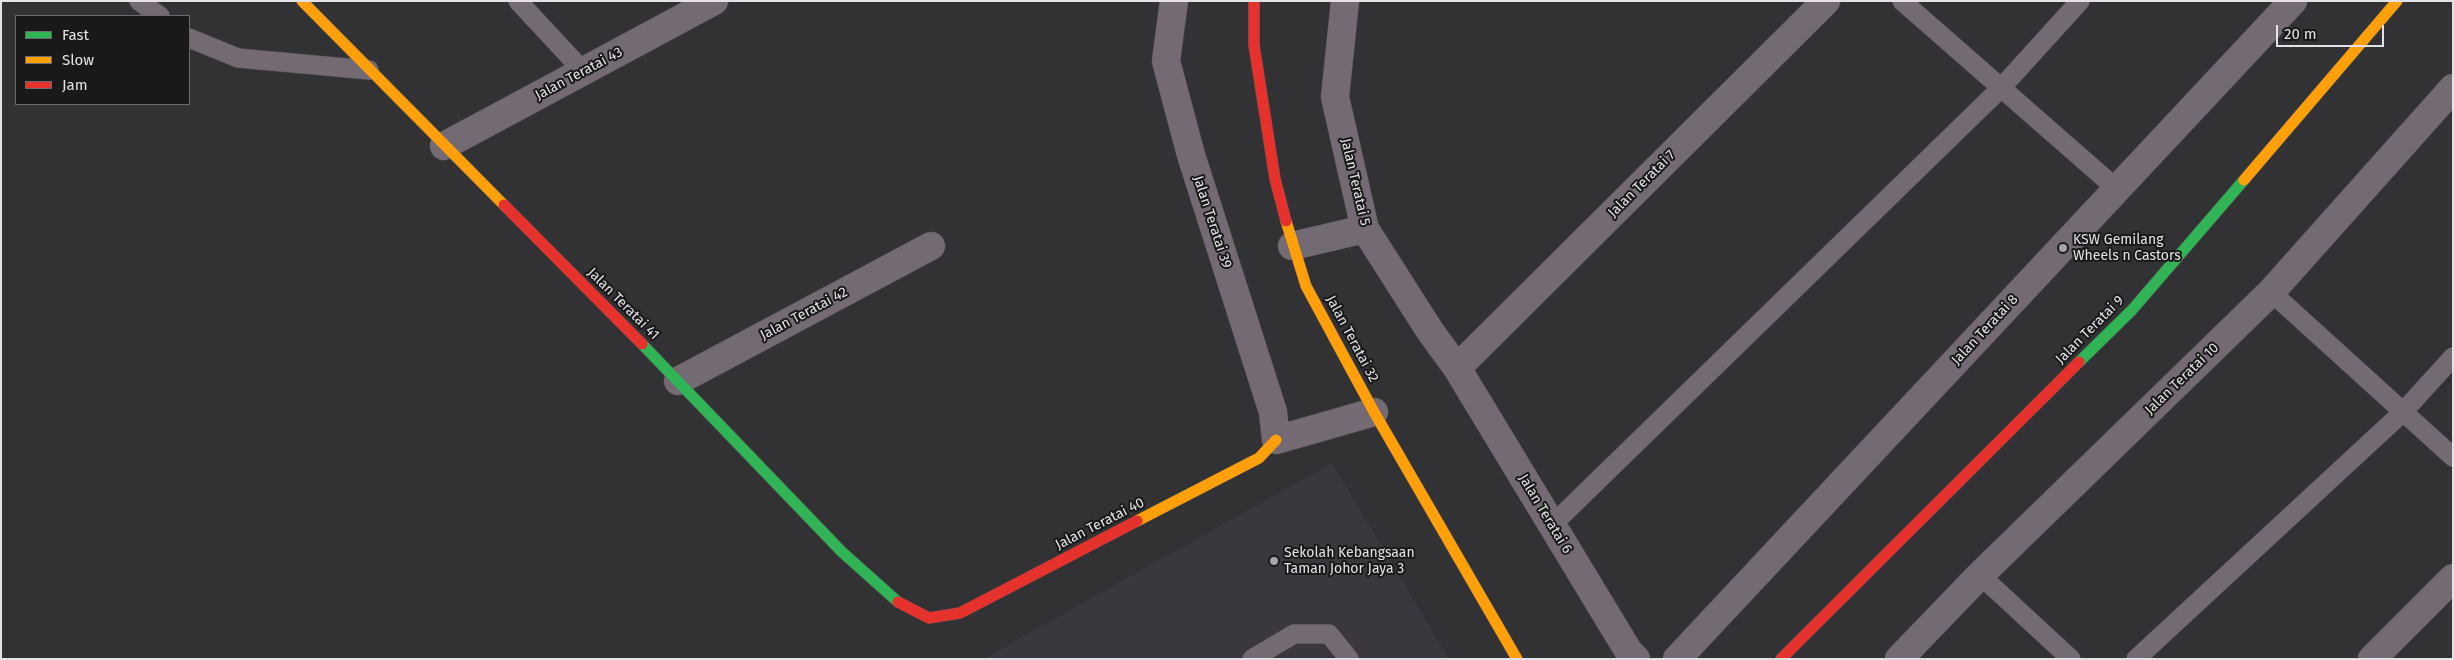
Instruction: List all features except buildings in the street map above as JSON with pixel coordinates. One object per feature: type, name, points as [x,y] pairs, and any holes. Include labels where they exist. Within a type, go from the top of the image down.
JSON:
[{"type":"street","name":"Jalan Teratai 41","points":[[302,1],[678,381],[842,552],[899,603],[930,618]]},
{"type":"street","name":"Jalan Teratai 43","points":[[444,146],[714,1]]},
{"type":"street","name":"Jalan Teratai 39","points":[[1174,1],[1166,61],[1191,155],[1273,412],[1276,440]]},
{"type":"street","name":"Jalan Teratai 32","points":[[1254,1],[1254,45],[1275,179],[1292,246],[1306,286],[1374,412],[1517,659]]},
{"type":"street","name":"Jalan Teratai 5","points":[[1345,1],[1335,97],[1365,229],[1430,331],[1457,368]]},
{"type":"street","name":"Jalan Teratai 7","points":[[1457,368],[1826,1]]},
{"type":"street","name":"Jalan Teratai 8","points":[[1677,659],[2294,1]]},
{"type":"street","name":"Jalan Teratai 9","points":[[1781,659],[2132,310],[2397,1]]},
{"type":"street","name":"Jalan Teratai 10","points":[[1899,659],[1980,574],[2271,292],[2453,88]]},
{"type":"street","points":[[1292,246],[1365,229]]},
{"type":"street","name":"Jalan Teratai 42","points":[[678,381],[930,246]]},
{"type":"street","name":"Jalan Teratai 6","points":[[1457,368],[1629,652],[1636,659]]},
{"type":"street","points":[[1276,440],[1374,412]]},
{"type":"street","name":"Jalan Teratai 40","points":[[930,618],[960,613],[1259,458],[1276,440]]},
{"type":"street","points":[[2372,659],[2453,578]]},
{"type":"lane","points":[[139,1],[159,15]]},
{"type":"lane","points":[[518,1],[583,71]]},
{"type":"lane","points":[[1902,1],[2118,190]]},
{"type":"lane","points":[[1552,525],[2001,88],[2080,1]]},
{"type":"lane","points":[[190,38],[238,58],[369,70]]},
{"type":"lane","points":[[2271,292],[2453,457]]},
{"type":"lane","points":[[2136,659],[2403,412],[2453,357]]},
{"type":"lane","points":[[1980,574],[2071,659]]},
{"type":"lane","points":[[1252,659],[1294,634],[1329,634],[1349,659]]},
{"type":"shaded area","name":"Sekolah Kebangsaan Taman Johor Jaya 3","points":[[1332,463],[1449,659],[983,659]]},
{"type":"traffic: fast","points":[[2079,362],[2132,310],[2244,180]]},
{"type":"traffic: fast","points":[[642,344],[842,552],[898,602]]},
{"type":"traffic: slow","points":[[302,1],[504,205]]},
{"type":"traffic: slow","points":[[2244,180],[2397,1]]},
{"type":"traffic: slow","points":[[1286,221],[1306,286],[1374,412],[1517,659]]},
{"type":"traffic: slow","points":[[1137,521],[1259,458],[1276,440]]},
{"type":"traffic: jam","points":[[1254,1],[1254,45],[1275,179],[1286,221]]},
{"type":"traffic: jam","points":[[504,205],[642,344]]},
{"type":"traffic: jam","points":[[1781,659],[2079,362]]},
{"type":"traffic: jam","points":[[898,602],[929,618],[960,613],[1137,521]]},
{"type":"place","name":"KSW Gemilang Wheels n Castors","points":[[2063,248]]},
{"type":"place","name":"Sekolah Kebangsaan Taman Johor Jaya 3","points":[[1274,561]]}]
